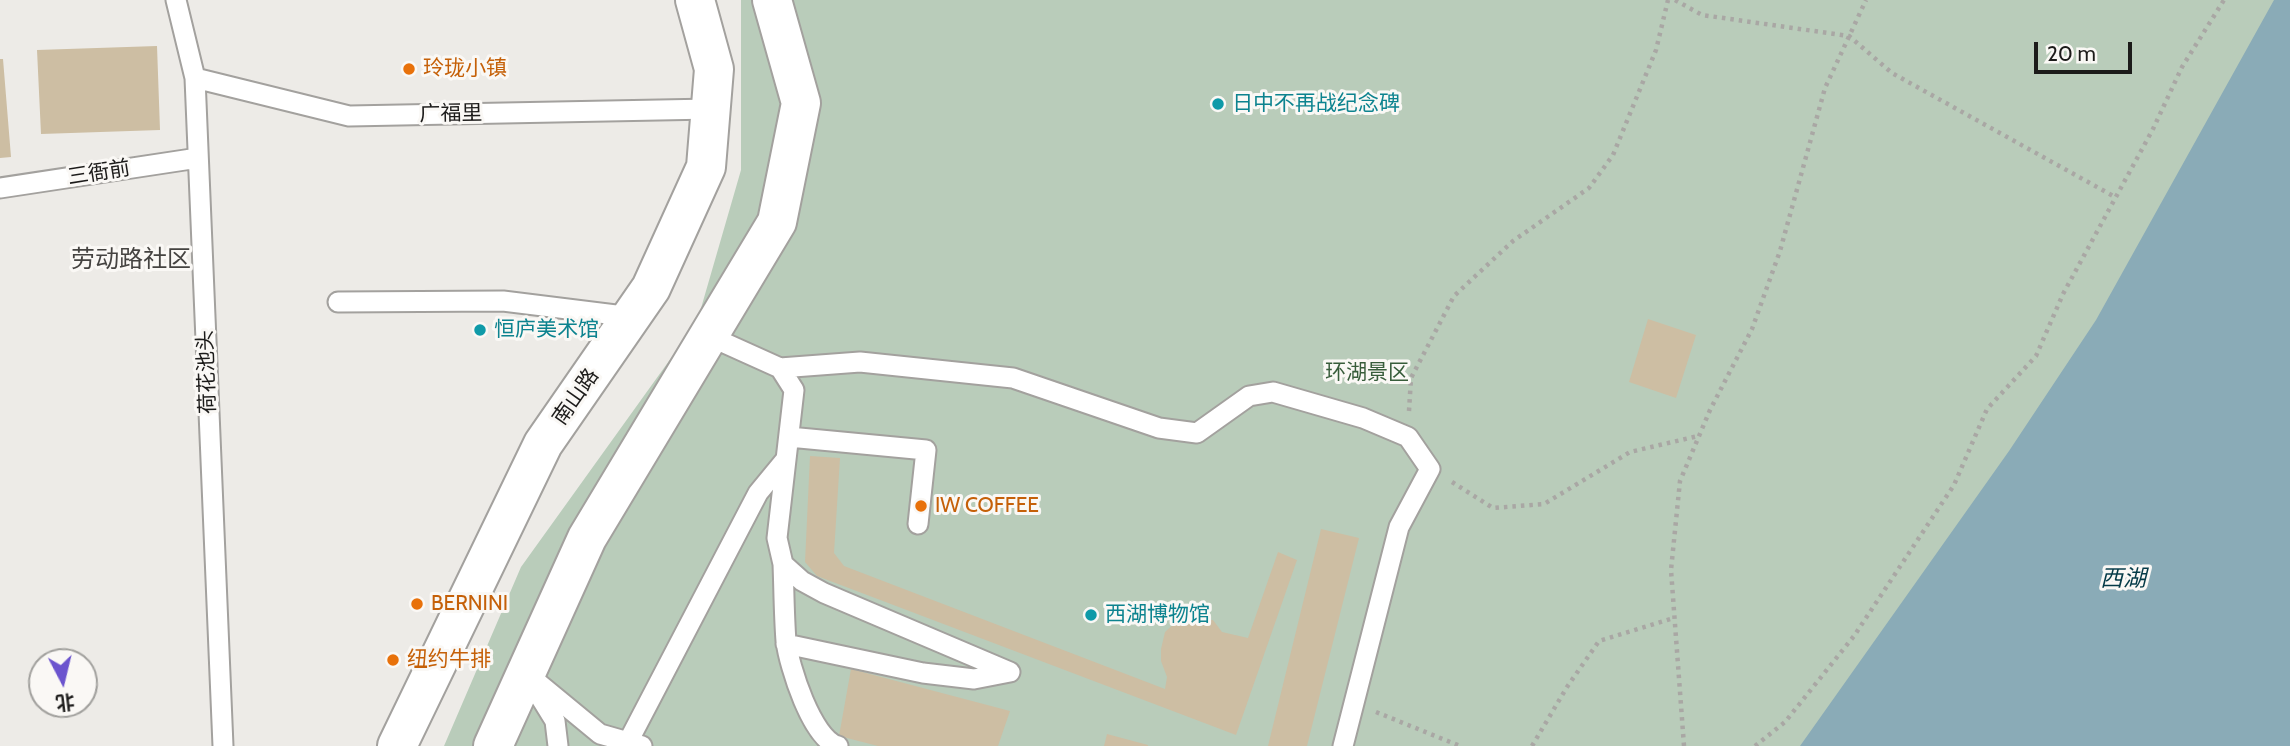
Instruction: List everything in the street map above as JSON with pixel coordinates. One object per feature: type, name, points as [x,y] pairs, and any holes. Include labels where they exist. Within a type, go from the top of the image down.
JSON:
[{"type":"main road","name":"南山路","points":[[397,746],[543,444],[652,288],[706,167],[714,69],[695,0]]},
{"type":"main road","points":[[493,746],[587,538],[777,222],[801,103],[772,0]]},
{"type":"lane","name":"荷花池头","points":[[176,0],[195,78],[223,746]]},
{"type":"lane","name":"广福里","points":[[195,78],[349,116],[711,109]]},
{"type":"lane","name":"三衙前","points":[[0,188],[198,158]]},
{"type":"lane","points":[[338,302],[502,301],[632,317]]},
{"type":"lane","points":[[709,336],[780,368],[860,362],[1013,379],[1159,428],[1197,433],[1249,396],[1273,391],[1363,418],[1408,437],[1430,469],[1399,527],[1343,746]]},
{"type":"lane","points":[[780,368],[794,390],[778,538],[783,564],[786,644],[799,691],[816,726],[831,744],[838,746]]},
{"type":"lane","points":[[789,437],[926,450],[918,524]]},
{"type":"lane","points":[[526,673],[600,734],[635,744],[758,493],[786,459]]},
{"type":"lane","points":[[783,564],[802,581],[824,593],[1010,672],[974,679],[923,673],[786,644]]},
{"type":"lane","points":[[526,673],[555,721],[558,746]]},
{"type":"path","points":[[1408,437],[1411,379],[1454,296],[1513,241],[1589,188],[1613,155],[1656,50],[1668,0]]},
{"type":"path","points":[[1675,0],[1702,15],[1849,36],[1892,73],[2115,197]]},
{"type":"path","points":[[1684,746],[1671,570],[1680,481],[1710,410],[1752,330],[1780,251],[1825,88],[1866,0]]},
{"type":"path","points":[[1755,746],[1785,722],[1854,636],[1954,485],[1987,409],[2036,356],[2063,293],[2152,129],[2182,67],[2224,0]]},
{"type":"path","points":[[1430,469],[1493,508],[1544,504],[1630,452],[1699,435]]},
{"type":"path","points":[[1532,746],[1567,687],[1599,642],[1674,618]]},
{"type":"path","points":[[1354,703],[1460,746]]},
{"type":"green space","name":"环湖景区","points":[[741,0],[2290,0],[2290,746],[444,746],[521,567],[697,322],[741,170]]},
{"type":"water","name":"西湖","points":[[2274,0],[2290,0],[2290,746],[1800,746],[2009,451],[2096,320]]},
{"type":"building","points":[[157,46],[160,130],[41,134],[37,50]]},
{"type":"building","points":[[0,59],[3,59],[11,157],[0,158]]},
{"type":"building","points":[[1648,319],[1696,335],[1676,398],[1629,382]]},
{"type":"building","points":[[810,456],[840,458],[834,553],[844,566],[1165,689],[1167,677],[1161,661],[1161,649],[1165,632],[1177,621],[1213,620],[1222,632],[1248,638],[1278,552],[1297,560],[1236,735],[817,576],[805,562]]},
{"type":"building","points":[[1321,529],[1359,538],[1307,746],[1268,746]]},
{"type":"building","points":[[851,669],[1010,711],[998,746],[878,746],[839,736]]},
{"type":"building","points":[[1107,734],[1148,745],[1148,746],[1104,746]]},
{"type":"place","name":"玲珑小镇","points":[[409,69]]},
{"type":"place","name":"日中不再战纪念碑","points":[[1218,104]]},
{"type":"place","name":"恒庐美术馆","points":[[480,330]]},
{"type":"place","name":"IW COFFEE","points":[[921,506]]},
{"type":"place","name":"BERNINI","points":[[417,604]]},
{"type":"place","name":"西湖博物馆","points":[[1091,615]]},
{"type":"place","name":"纽约牛排","points":[[393,660]]},
{"type":"district","name":"劳动路社区","points":[[131,260]]}]
